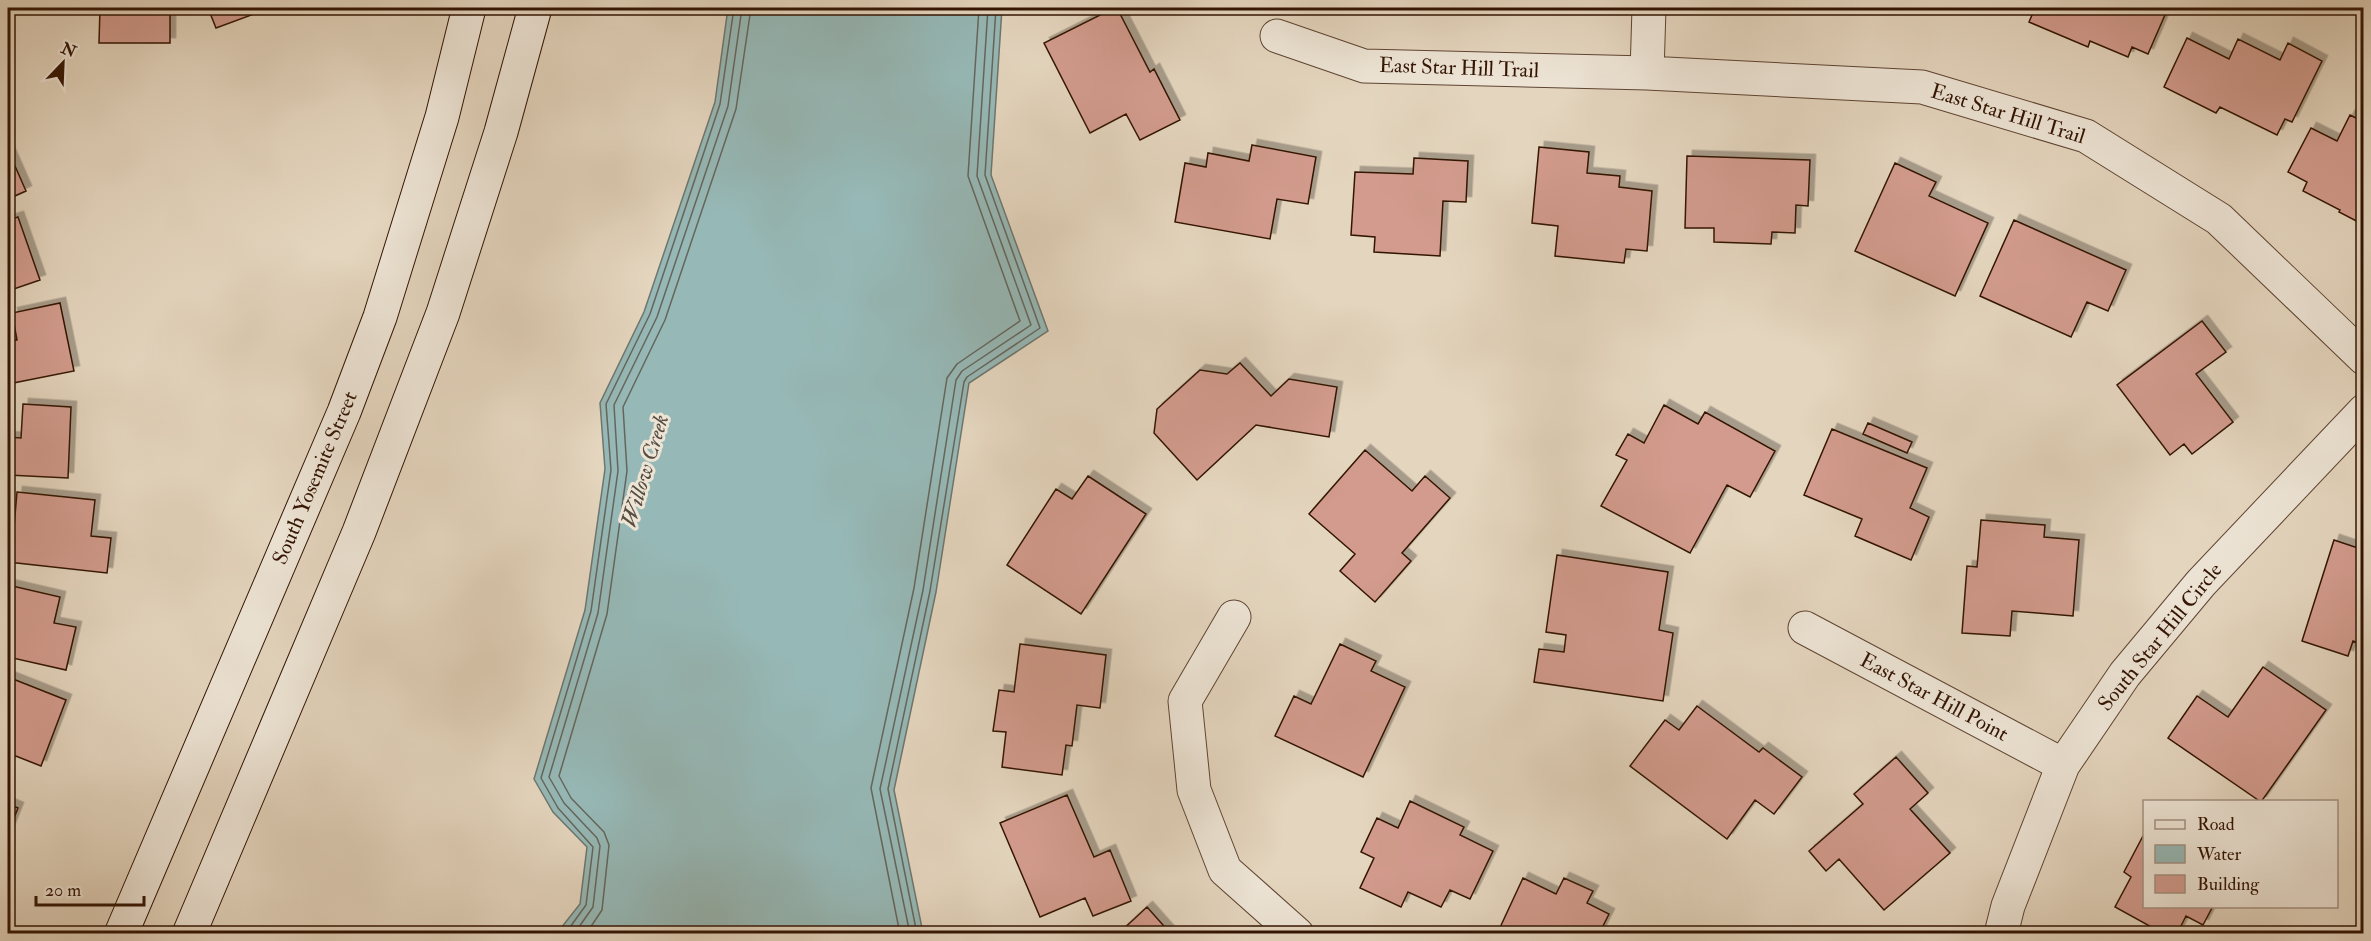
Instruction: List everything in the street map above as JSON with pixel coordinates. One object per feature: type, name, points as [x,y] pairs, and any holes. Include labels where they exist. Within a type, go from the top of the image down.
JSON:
[{"type":"street","name":"South Yosemite Street","points":[[121,933],[339,423],[380,317],[442,117],[469,8]]},
{"type":"street","points":[[189,933],[359,532],[443,313],[501,132],[535,8]]},
{"type":"street","points":[[1647,73],[1649,8]]},
{"type":"street","name":"East Star Hill Trail","points":[[1277,36],[1364,66],[1647,73],[1922,87],[2086,136],[2219,219],[2364,358]]},
{"type":"street","name":"South Star Hill Circle","points":[[2001,933],[2008,906],[2063,765],[2125,674],[2193,592],[2364,411]]},
{"type":"street","points":[[1234,617],[1185,701],[1194,790],[1225,870],[1297,933]]},
{"type":"street","name":"East Star Hill Point","points":[[1805,628],[2063,765]]},
{"type":"water","name":"Willow Creek","points":[[728,8],[1002,8],[991,175],[1048,331],[969,383],[936,592],[894,790],[923,933],[557,933],[580,904],[587,847],[553,812],[534,779],[585,610],[605,469],[600,403],[644,312],[715,102]]},
{"type":"building","points":[[100,8],[170,8],[170,43],[99,43]]},
{"type":"building","points":[[208,8],[270,8],[216,28]]},
{"type":"building","points":[[1117,8],[1150,72],[1154,69],[1180,120],[1140,140],[1126,114],[1090,133],[1044,43]]},
{"type":"building","points":[[2035,8],[2168,8],[2148,54],[2132,47],[2128,57],[2090,41],[2088,47],[2029,22]]},
{"type":"building","points":[[2187,38],[2229,59],[2238,39],[2280,60],[2288,43],[2322,61],[2292,122],[2285,119],[2277,135],[2220,107],[2216,113],[2164,87]]},
{"type":"building","points":[[2350,115],[2364,122],[2364,225],[2303,191],[2307,182],[2288,172],[2311,128],[2337,141]]},
{"type":"building","points":[[1252,145],[1316,157],[1308,204],[1277,199],[1270,239],[1175,222],[1185,163],[1206,167],[1208,153],[1249,161]]},
{"type":"building","points":[[1539,147],[1589,152],[1587,173],[1620,176],[1619,187],[1652,191],[1647,251],[1626,249],[1624,263],[1555,256],[1558,226],[1532,223]]},
{"type":"building","points":[[8,150],[26,191],[8,199]]},
{"type":"building","points":[[1687,156],[1810,160],[1808,206],[1796,205],[1795,233],[1772,232],[1771,244],[1714,242],[1714,228],[1685,228]]},
{"type":"building","points":[[1414,158],[1468,161],[1466,202],[1443,201],[1440,256],[1374,252],[1375,237],[1351,235],[1355,172],[1413,174]]},
{"type":"building","points":[[1895,163],[1936,182],[1929,196],[1988,223],[1955,296],[1855,251]]},
{"type":"building","points":[[18,217],[40,280],[8,291],[8,220]]},
{"type":"building","points":[[2014,220],[2126,270],[2108,311],[2087,302],[2071,337],[1980,296]]},
{"type":"building","points":[[60,303],[74,371],[8,384],[8,342],[17,340],[12,313]]},
{"type":"building","points":[[2202,321],[2226,352],[2196,374],[2233,422],[2192,454],[2184,444],[2170,455],[2117,385]]},
{"type":"building","points":[[1240,363],[1271,396],[1289,379],[1337,387],[1329,437],[1256,425],[1197,480],[1154,433],[1157,409],[1200,370],[1227,374]]},
{"type":"building","points":[[23,404],[71,407],[68,478],[8,475],[8,437],[21,438]]},
{"type":"building","points":[[1664,405],[1698,424],[1705,412],[1775,451],[1750,497],[1727,485],[1690,553],[1601,506],[1627,460],[1616,455],[1628,434],[1644,443]]},
{"type":"building","points":[[1868,423],[1912,442],[1907,453],[1863,434]]},
{"type":"building","points":[[1832,429],[1927,468],[1910,508],[1929,517],[1911,560],[1855,536],[1862,519],[1804,495]]},
{"type":"building","points":[[1365,450],[1412,491],[1425,476],[1450,498],[1402,553],[1411,561],[1375,602],[1340,571],[1355,554],[1309,514]]},
{"type":"building","points":[[1088,476],[1146,514],[1081,614],[1007,565],[1056,489],[1072,499]]},
{"type":"building","points":[[17,492],[95,500],[91,536],[111,538],[107,573],[8,562],[8,526],[14,527]]},
{"type":"building","points":[[1981,520],[2045,525],[2044,537],[2079,540],[2073,616],[2012,611],[2010,636],[1962,633],[1967,566],[1977,567]]},
{"type":"building","points":[[2334,540],[2364,550],[2364,645],[2353,641],[2348,656],[2302,641]]},
{"type":"building","points":[[1557,555],[1668,572],[1659,630],[1673,633],[1663,701],[1534,682],[1539,649],[1564,652],[1566,635],[1546,632]]},
{"type":"building","points":[[8,585],[60,597],[54,623],[76,627],[66,670],[8,657]]},
{"type":"building","points":[[1020,644],[1106,655],[1100,708],[1077,705],[1072,746],[1066,745],[1062,775],[1002,767],[1006,732],[993,731],[999,690],[1014,692]]},
{"type":"building","points":[[1340,644],[1376,661],[1371,671],[1405,687],[1363,777],[1275,736],[1294,696],[1311,704]]},
{"type":"building","points":[[2263,667],[2326,710],[2262,800],[2258,800],[2168,738],[2197,696],[2228,717]]},
{"type":"building","points":[[8,677],[66,700],[41,766],[8,753]]},
{"type":"building","points":[[1697,706],[1759,752],[1763,748],[1802,777],[1774,814],[1755,800],[1727,839],[1630,766],[1665,720],[1679,730]]},
{"type":"building","points":[[1896,757],[1928,793],[1910,809],[1950,853],[1884,910],[1839,859],[1826,871],[1809,851],[1863,804],[1854,794]]},
{"type":"building","points":[[1067,795],[1094,857],[1110,850],[1131,901],[1093,916],[1085,898],[1040,917],[1000,823]]},
{"type":"building","points":[[1410,801],[1464,827],[1460,835],[1493,851],[1470,899],[1450,890],[1441,907],[1408,892],[1401,907],[1360,888],[1374,858],[1361,852],[1377,818],[1398,828]]},
{"type":"building","points":[[8,804],[18,808],[8,833]]},
{"type":"building","points":[[2143,836],[2143,908],[2212,908],[2203,925],[2186,916],[2177,934],[2164,934],[2115,907],[2131,877],[2124,872]]},
{"type":"building","points":[[1523,878],[1556,894],[1564,878],[1593,891],[1587,903],[1609,914],[1599,934],[1497,934]]},
{"type":"building","points":[[1147,907],[1171,934],[1118,934]]}]
